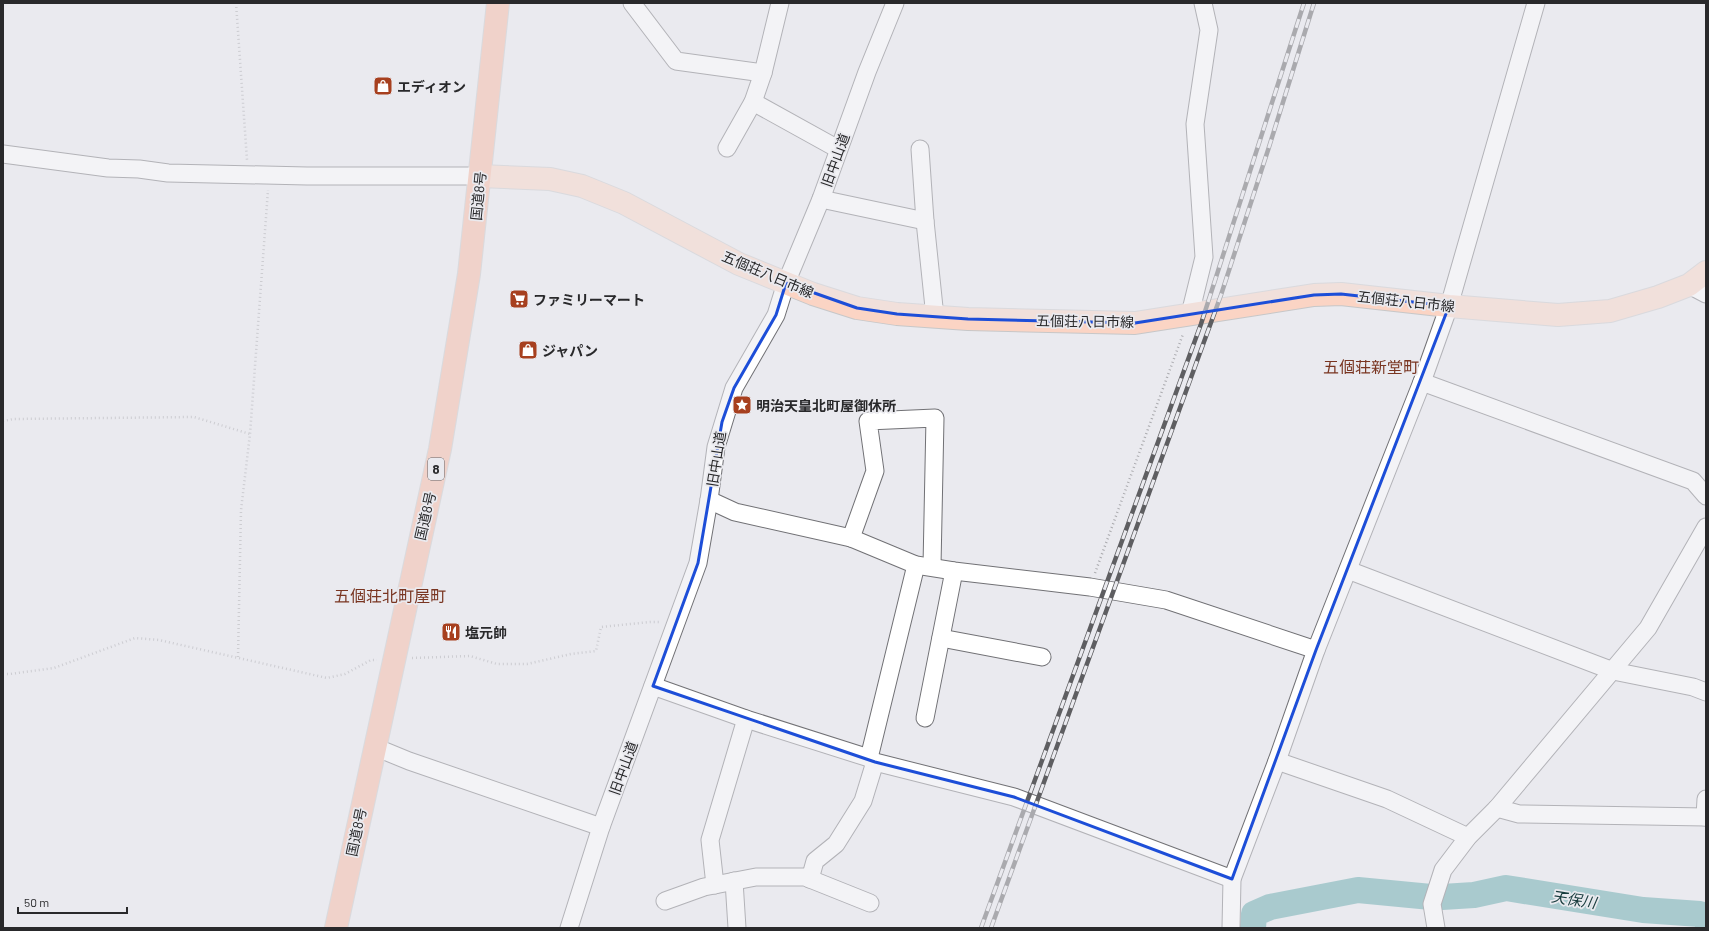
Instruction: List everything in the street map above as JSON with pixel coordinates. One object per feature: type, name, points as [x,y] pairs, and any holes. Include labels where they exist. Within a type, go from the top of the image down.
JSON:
[{"type":"highway","name":"国道8号","points":[[336,928],[393,659],[440,449],[469,274],[498,3]]},
{"type":"main road","name":"五個荘八日市線","points":[[480,176],[550,179],[582,186],[624,203],[739,264],[813,294],[857,308],[897,314],[935,317],[1135,323],[1314,295],[1341,294],[1449,306],[1558,315],[1610,311],[1700,284]]},
{"type":"street","points":[[632,3],[676,61],[763,73]]},
{"type":"street","points":[[727,148],[753,102],[763,73],[780,3]]},
{"type":"street","name":"旧中山道","points":[[570,928],[601,827],[698,562],[709,500],[716,447],[734,388],[776,315],[786,283],[821,199],[838,148],[895,3]]},
{"type":"street","points":[[1190,314],[1204,257],[1195,124],[1209,30],[1203,3]]},
{"type":"street","points":[[1231,928],[1232,880],[1277,761],[1316,650],[1422,382],[1449,306],[1536,3]]},
{"type":"street","points":[[753,102],[838,148]]},
{"type":"street","points":[[920,149],[925,221],[935,317]]},
{"type":"street","points":[[3,154],[108,168],[168,172],[248,175],[480,176]]},
{"type":"street","points":[[821,199],[925,221]]},
{"type":"street","points":[[1422,382],[1694,481],[1706,496]]},
{"type":"street","points":[[810,879],[815,860],[836,844],[863,801],[872,760],[924,566],[935,418],[868,421],[875,471],[851,538]]},
{"type":"street","points":[[709,500],[735,512],[851,538],[924,566],[1090,587],[1166,600],[1316,650]]},
{"type":"street","points":[[1436,928],[1432,904],[1443,870],[1468,837],[1497,808],[1648,628],[1706,527]]},
{"type":"street","points":[[1348,570],[1613,671],[1693,687],[1706,692]]},
{"type":"street","points":[[925,718],[954,571]]},
{"type":"street","points":[[941,638],[1042,657]]},
{"type":"street","points":[[653,686],[746,719],[872,760],[1014,797],[1232,880]]},
{"type":"street","points":[[715,885],[710,840],[746,719]]},
{"type":"street","points":[[375,746],[409,761],[601,827]]},
{"type":"street","points":[[1277,761],[1387,799],[1468,837]]},
{"type":"street","points":[[1497,808],[1519,814],[1705,817],[1706,799]]},
{"type":"street","points":[[665,901],[704,887],[756,877],[805,877],[870,903]]},
{"type":"street","points":[[734,881],[737,928]]},
{"type":"path","points":[[236,3],[248,175]]},
{"type":"path","points":[[238,657],[241,510],[250,434],[270,175]]},
{"type":"path","points":[[1090,587],[1190,314]]},
{"type":"path","points":[[3,421],[14,419],[194,417],[250,434]]},
{"type":"path","points":[[3,674],[54,668],[135,638],[159,640],[328,678],[345,674],[371,660],[470,656],[497,664],[527,664],[571,654],[596,651],[601,627],[650,622],[675,624]]},
{"type":"highlighted area","points":[[786,283],[857,308],[897,314],[968,319],[1135,323],[1314,295],[1341,294],[1449,306],[1316,650],[1232,879],[1014,797],[875,762],[653,686],[698,563],[722,422],[734,388],[776,315]]},
{"type":"waterway","name":"天保川","points":[[1442,897],[1474,895],[1506,888],[1643,910],[1700,914],[1706,919]]},
{"type":"waterway","name":"天保川","points":[[1253,928],[1254,914],[1270,907],[1358,890],[1431,897]]},
{"type":"railway","points":[[981,928],[1201,324],[1304,3]]},
{"type":"railway","points":[[991,928],[1221,295],[1314,3]]},
{"type":"place","name":"エディオン","points":[[383,86]]},
{"type":"place","name":"ファミリーマート","points":[[519,299]]},
{"type":"place","name":"ジャパン","points":[[528,350]]},
{"type":"place","name":"明治天皇北町屋御休所","points":[[742,405]]},
{"type":"place","name":"塩元帥","points":[[451,632]]},
{"type":"district","name":"五個荘新堂町","points":[[1371,366]]},
{"type":"district","name":"五個荘北町屋町","points":[[390,595]]}]
